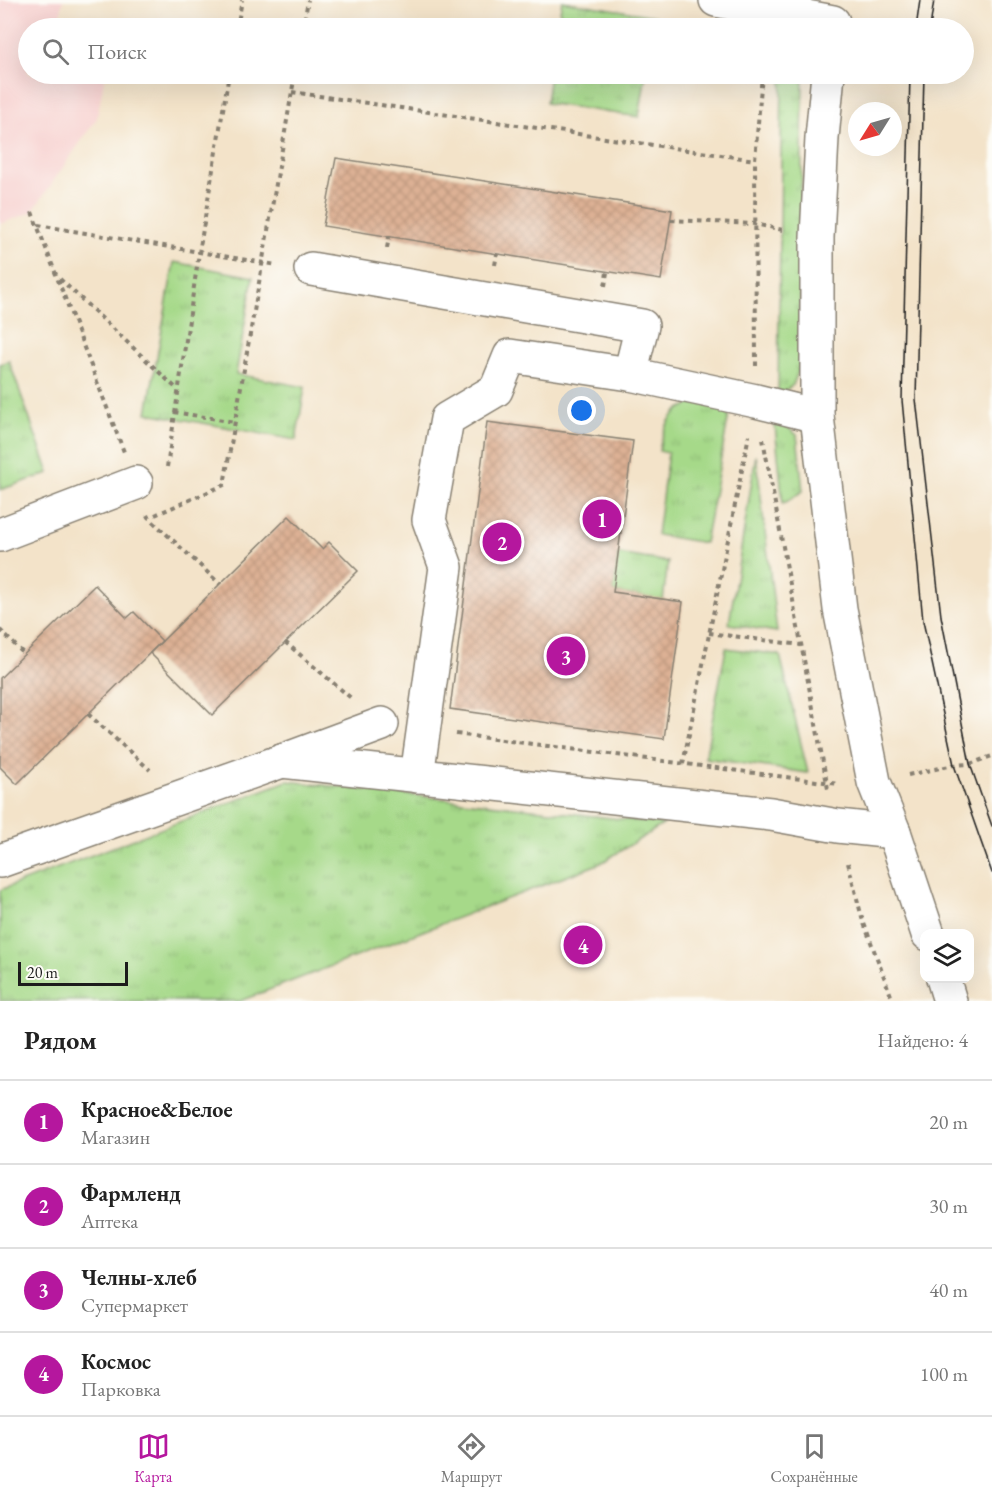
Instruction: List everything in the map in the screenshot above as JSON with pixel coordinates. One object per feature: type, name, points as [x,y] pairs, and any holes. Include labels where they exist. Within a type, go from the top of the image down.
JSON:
[{"type":"street","points":[[716,0],[834,17]]},
{"type":"street","points":[[827,84],[817,237],[817,416],[840,609],[874,782],[894,832],[927,929]]},
{"type":"street","points":[[310,269],[642,326],[630,374]]},
{"type":"street","points":[[417,776],[446,567],[429,520],[447,419],[496,390],[510,356],[630,374],[756,400],[817,416]]},
{"type":"street","points":[[0,535],[136,483]]},
{"type":"street","points":[[0,861],[382,724]]},
{"type":"street","points":[[282,761],[771,814],[838,826],[894,832]]},
{"type":"street","points":[[944,983],[950,1001]]},
{"type":"path","points":[[239,18],[242,0]]},
{"type":"path","points":[[305,18],[308,0]]},
{"type":"path","points":[[167,468],[227,84]]},
{"type":"path","points":[[148,518],[224,485],[293,84]]},
{"type":"path","points":[[292,92],[755,160]]},
{"type":"path","points":[[32,212],[148,518],[220,584]]},
{"type":"path","points":[[671,220],[755,224],[817,237]]},
{"type":"path","points":[[38,225],[199,253],[310,269]]},
{"type":"path","points":[[58,277],[178,390]]},
{"type":"path","points":[[682,764],[756,400]]},
{"type":"path","points":[[174,412],[236,422]]},
{"type":"path","points":[[161,512],[163,501]]},
{"type":"path","points":[[0,630],[24,654]]},
{"type":"path","points":[[709,633],[801,645]]},
{"type":"path","points":[[285,642],[382,724]]},
{"type":"path","points":[[88,714],[179,796]]},
{"type":"path","points":[[423,730],[857,787],[874,782]]},
{"type":"shaded area","points":[[0,0],[63,0],[60,18],[18,18],[18,84],[103,84],[97,118],[32,212],[0,224]]},
{"type":"green space","points":[[562,1],[655,16],[655,18],[559,18]]},
{"type":"green space","points":[[549,84],[644,84],[639,117],[546,103]]},
{"type":"green space","points":[[782,84],[803,84],[799,369],[793,385],[778,395]]},
{"type":"green space","points":[[174,262],[253,277],[236,374],[305,387],[296,440],[147,413]]},
{"type":"green space","points":[[9,361],[49,473],[0,490],[0,364]]},
{"type":"green space","points":[[700,403],[730,409],[705,543],[657,535],[668,453],[659,451],[664,431],[670,419],[680,409]]},
{"type":"green space","points":[[774,416],[797,435],[803,491],[783,504]]},
{"type":"green space","points":[[756,455],[777,632],[729,624]]},
{"type":"green space","points":[[618,554],[668,562],[663,600],[613,592]]},
{"type":"green space","points":[[726,648],[780,655],[808,773],[705,758]]},
{"type":"green space","points":[[287,781],[664,824],[601,863],[240,1001],[0,1001],[0,890]]},
{"type":"building","points":[[336,158],[672,210],[661,280],[323,226]]},
{"type":"building","points":[[487,422],[633,441],[613,592],[683,602],[664,739],[450,709]]},
{"type":"building","points":[[289,516],[322,549],[329,542],[358,571],[212,715],[150,653]]},
{"type":"building","points":[[95,585],[127,618],[134,612],[162,641],[17,784],[0,767],[0,678]]},
{"type":"tram line","points":[[917,18],[920,0]]},
{"type":"tram line","points":[[931,18],[934,0]]},
{"type":"tram line","points":[[910,84],[902,400],[923,621],[954,765],[992,873]]},
{"type":"tram line","points":[[924,84],[916,399],[941,616],[970,764],[992,826]]},
{"type":"place","name":"Красное&Белое","points":[[602,519]]},
{"type":"place","name":"Фармленд","points":[[502,542]]},
{"type":"place","name":"Челны-хлеб","points":[[566,656]]},
{"type":"place","name":"Космос","points":[[583,945]]}]
